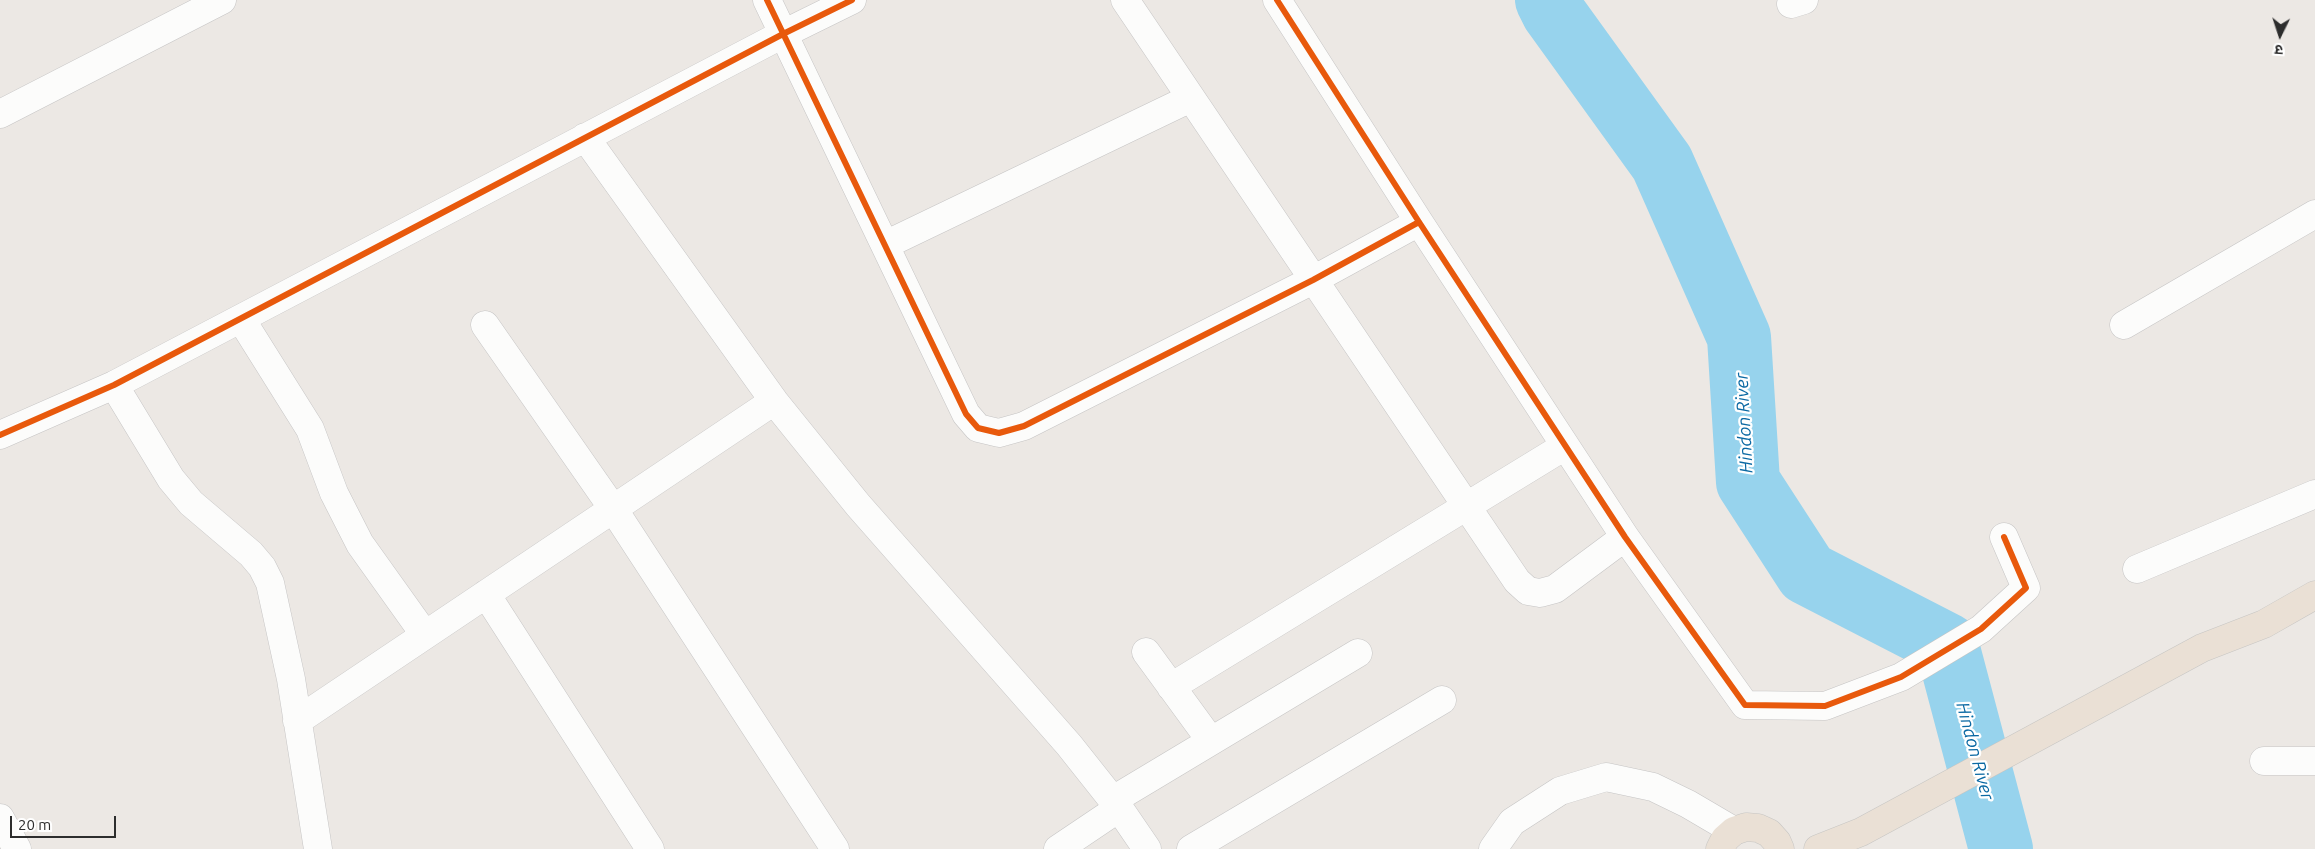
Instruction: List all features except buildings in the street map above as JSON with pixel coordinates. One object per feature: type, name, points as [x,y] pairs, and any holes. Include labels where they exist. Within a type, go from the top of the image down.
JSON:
[{"type":"highway","points":[[1818,849],[1860,832],[2202,648],[2264,624],[2315,595]]},
{"type":"highway","points":[[1727,840],[1746,827],[1758,828],[1769,833],[1785,847]]},
{"type":"street","points":[[0,114],[222,0]]},
{"type":"street","points":[[767,0],[966,414],[978,428],[999,433],[1024,426],[1313,280],[1419,222]]},
{"type":"street","points":[[0,435],[114,385],[783,34],[852,0]]},
{"type":"street","points":[[1125,0],[1517,582],[1528,590],[1540,593],[1555,590],[1625,537]]},
{"type":"street","points":[[1277,0],[1419,222],[1625,537],[1745,705],[1825,706],[1901,677],[1981,629],[2026,588],[2004,537]]},
{"type":"street","points":[[884,244],[1191,98]]},
{"type":"street","points":[[586,137],[774,401],[858,505],[1069,745],[1116,804],[1147,849]]},
{"type":"street","points":[[2124,325],[2315,214]]},
{"type":"street","points":[[241,319],[310,429],[334,493],[360,544],[425,634]]},
{"type":"street","points":[[485,325],[614,510],[835,849]]},
{"type":"street","points":[[114,385],[171,479],[191,503],[211,521],[231,535],[262,567],[270,583],[298,721],[318,849]]},
{"type":"street","points":[[298,721],[774,401]]},
{"type":"street","points":[[1171,687],[1565,446]]},
{"type":"street","points":[[2138,569],[2315,494]]},
{"type":"street","points":[[486,594],[650,849]]},
{"type":"street","points":[[1146,652],[1211,741]]},
{"type":"street","points":[[1058,849],[1116,804],[1211,741],[1358,654]]},
{"type":"street","points":[[1191,849],[1442,700]]},
{"type":"street","points":[[2264,761],[2315,761]]},
{"type":"street","points":[[1493,849],[1512,822],[1560,790],[1606,777],[1653,788],[1688,804],[1727,840]]},
{"type":"street","points":[[0,818],[17,849]]},
{"type":"waterway","name":"Hindon River","points":[[1547,0],[1553,12],[1662,163],[1739,337],[1748,482],[1807,573],[1947,645],[2001,849]]},
{"type":"cycle path","points":[[767,0],[966,414],[978,428],[999,433],[1024,426],[1313,280],[1419,222]]},
{"type":"cycle path","points":[[0,435],[114,385],[783,34],[852,0]]},
{"type":"cycle path","points":[[1277,0],[1419,222],[1625,537],[1745,705],[1825,706],[1901,677],[1981,629],[2026,588],[2004,537]]}]
